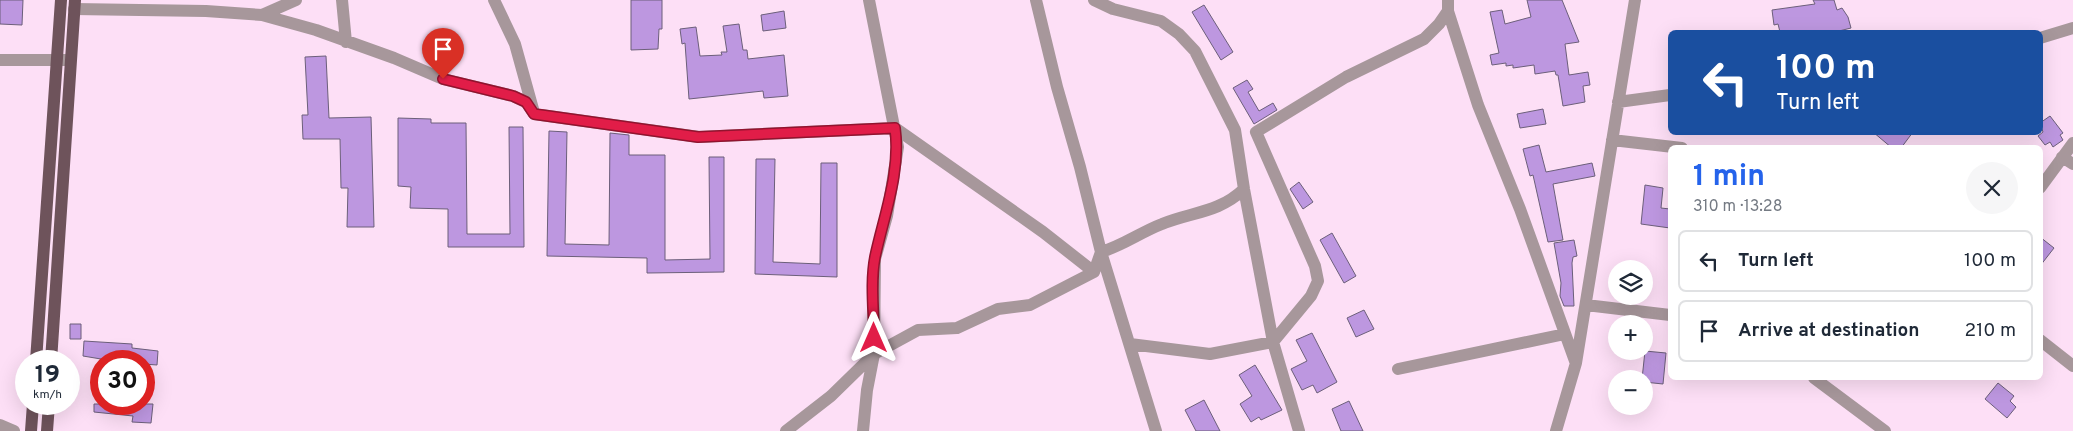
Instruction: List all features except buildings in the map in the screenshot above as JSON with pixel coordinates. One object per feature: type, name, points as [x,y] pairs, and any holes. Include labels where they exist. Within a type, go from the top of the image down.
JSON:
[{"type":"main road","points":[[37,350],[61,0]]},
{"type":"main road","points":[[52,350],[75,5]]},
{"type":"main road","points":[[31,431],[32,415]]},
{"type":"main road","points":[[47,431],[48,415]]},
{"type":"street","points":[[262,15],[296,0]]},
{"type":"street","points":[[342,0],[346,42]]},
{"type":"street","points":[[494,0],[516,44],[534,114]]},
{"type":"street","points":[[861,430],[874,354],[875,259],[887,216],[898,147],[869,0]]},
{"type":"street","points":[[1036,0],[1056,88],[1080,168],[1101,252],[1156,431]]},
{"type":"street","points":[[1094,0],[1113,9],[1161,21],[1179,34],[1194,52],[1235,130],[1244,190],[1273,342],[1299,431]]},
{"type":"street","points":[[1556,431],[1576,363],[1635,0]]},
{"type":"street","points":[[75,5],[262,15],[316,30],[394,58],[443,79],[513,96],[526,102],[534,114],[698,137],[895,128],[1043,232],[1094,272]]},
{"type":"street","points":[[1235,130],[1256,132],[1346,76],[1424,39],[1439,24],[1448,5]]},
{"type":"street","points":[[1448,5],[1478,105],[1520,209],[1576,363]]},
{"type":"street","points":[[2043,37],[2073,28]]},
{"type":"street","points":[[0,60],[70,60]]},
{"type":"street","points":[[1618,102],[1668,95]]},
{"type":"street","points":[[1130,344],[1210,354],[1273,342],[1311,296],[1318,281],[1315,266],[1256,132]]},
{"type":"street","points":[[1612,140],[1668,146]]},
{"type":"street","points":[[2043,185],[2068,160],[2073,143]]},
{"type":"street","points":[[786,431],[830,396],[874,354],[918,330],[957,328],[998,309],[1030,305],[1094,272],[1101,252],[1164,223],[1215,208],[1244,190]]},
{"type":"street","points":[[1586,306],[1668,315]]},
{"type":"street","points":[[1398,369],[1565,334]]},
{"type":"street","points":[[2043,342],[2073,366]]},
{"type":"street","points":[[1817,380],[1886,431]]},
{"type":"street","points":[[0,425],[14,431]]},
{"type":"route","points":[[443,79],[513,96],[526,102],[534,114],[698,137],[895,128],[898,147],[887,216],[875,259],[874,338]]}]
